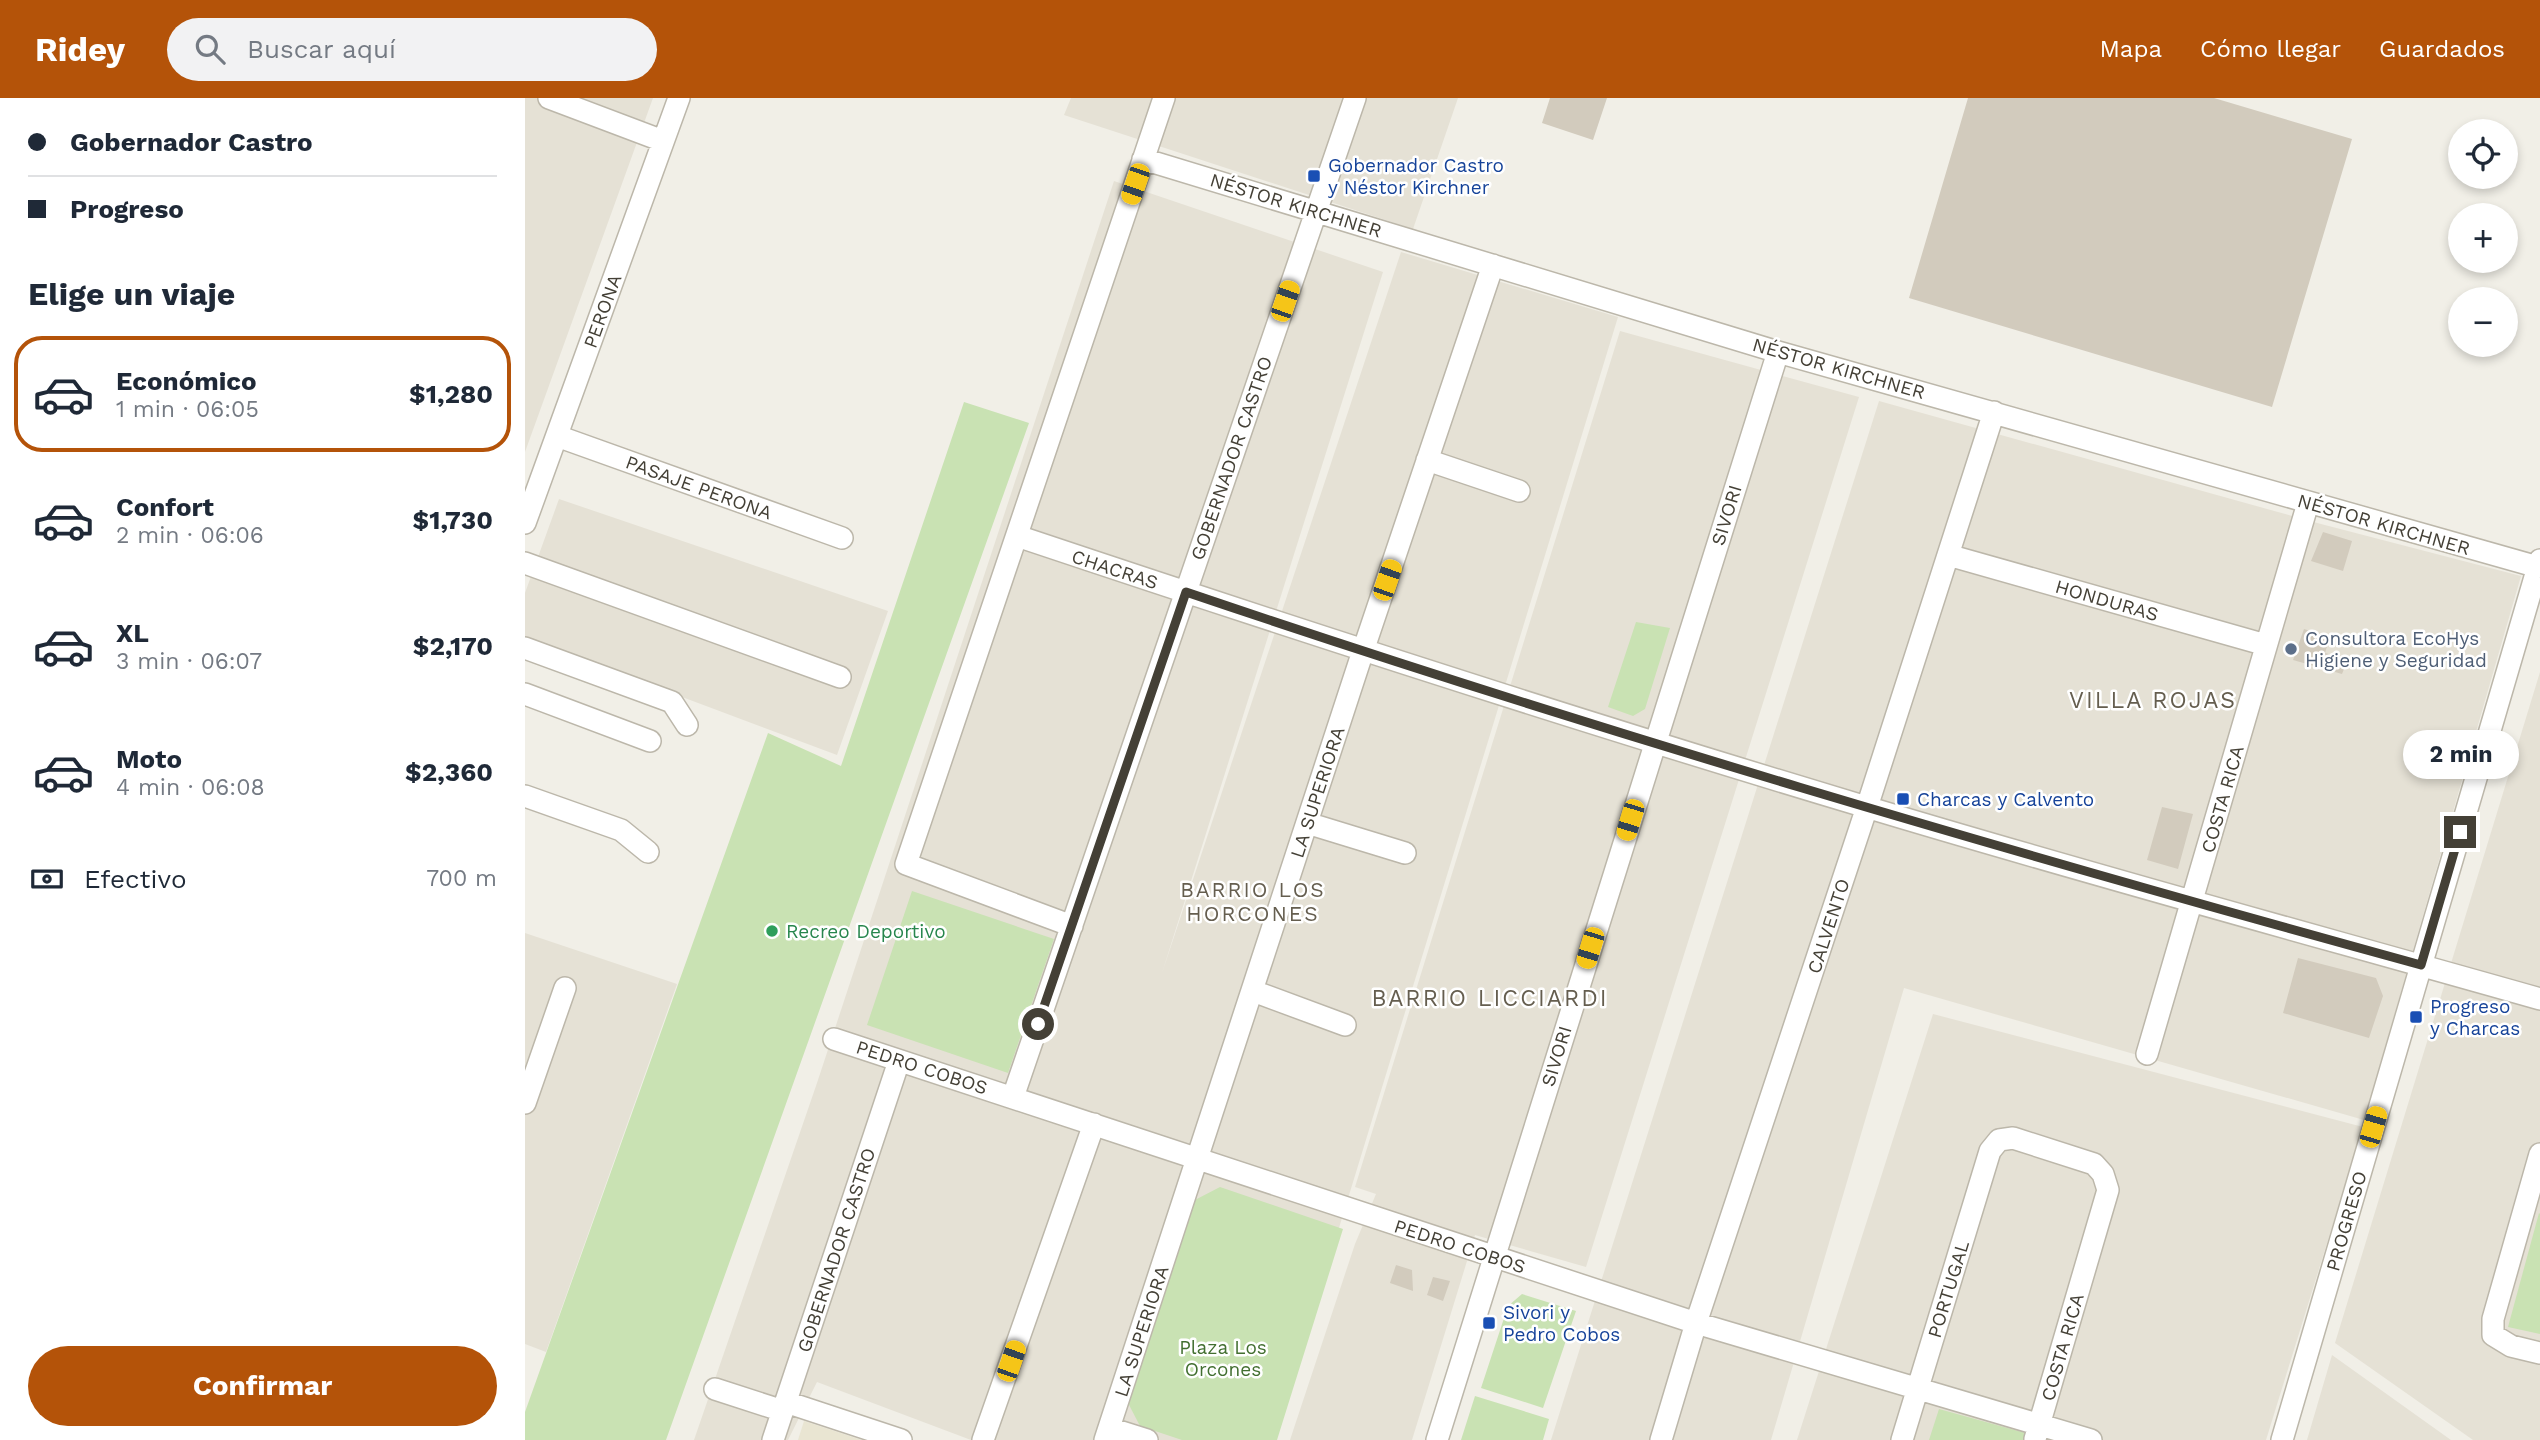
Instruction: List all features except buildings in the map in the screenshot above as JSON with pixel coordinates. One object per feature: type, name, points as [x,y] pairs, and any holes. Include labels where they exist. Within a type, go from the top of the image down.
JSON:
[{"type":"street","points":[[549,98],[663,141]]},
{"type":"street","name":"PERONA","points":[[525,523],[678,98]]},
{"type":"street","points":[[1072,926],[906,864],[1164,98]]},
{"type":"street","name":"GOBERNADOR CASTRO","points":[[1013,1097],[1355,98]]},
{"type":"street","name":"NÉSTOR KIRCHNER","points":[[1143,159],[1777,352],[2308,503],[2539,563]]},
{"type":"street","name":"LA SUPERIORA","points":[[1107,1434],[1363,651],[1493,265]]},
{"type":"street","name":"SIVORI","points":[[1437,1440],[1777,352]]},
{"type":"street","name":"CALVENTO","points":[[1661,1440],[1696,1323],[1867,807],[1994,412]]},
{"type":"street","name":"PASAJE PERONA","points":[[557,436],[842,538]]},
{"type":"street","points":[[1427,460],[1519,491]]},
{"type":"street","name":"COSTA RICA","points":[[2147,1054],[2308,503]]},
{"type":"street","name":"CHACRAS","points":[[1017,536],[1363,651],[1655,743],[2192,903],[2540,999]]},
{"type":"street","name":"HONDURAS","points":[[1948,555],[2266,645]]},
{"type":"street","points":[[525,563],[840,677]]},
{"type":"street","name":"PROGRESO","points":[[2282,1440],[2539,563]]},
{"type":"street","points":[[525,648],[673,702],[687,724]]},
{"type":"street","points":[[525,694],[650,741]]},
{"type":"street","points":[[525,796],[621,830],[648,852]]},
{"type":"street","points":[[1307,822],[1405,853]]},
{"type":"street","points":[[525,1103],[565,988]]},
{"type":"street","points":[[1253,991],[1345,1025]]},
{"type":"street","name":"PEDRO COBOS","points":[[834,1039],[1696,1323],[1918,1388],[2037,1433],[2091,1440]]},
{"type":"street","name":"GOBERNADOR CASTRO","points":[[773,1440],[899,1060]]},
{"type":"street","points":[[983,1440],[1094,1124]]},
{"type":"street","name":"PORTUGAL","points":[[1902,1440],[1990,1152],[1999,1140],[2013,1138],[2094,1164],[2103,1174]]},
{"type":"street","points":[[2540,1154],[2493,1319],[2493,1335],[2511,1346],[2540,1353]]},
{"type":"street","name":"COSTA RICA","points":[[2037,1433],[2108,1189],[2103,1174]]},
{"type":"street","points":[[715,1389],[901,1440]]},
{"type":"street","points":[[1107,1434],[1147,1440]]},
{"type":"shaded area","points":[[525,98],[653,98],[525,452]]},
{"type":"shaded area","points":[[1071,98],[1458,98],[1413,229],[1064,115]]},
{"type":"shaded area","points":[[1114,181],[1383,272],[1162,973],[1401,252],[1618,317],[1274,1440],[971,1440],[817,1382],[788,1440],[694,1440],[817,1083]]},
{"type":"shaded area","points":[[1620,331],[1859,397],[1586,1267],[1475,1235],[1412,1440],[1290,1440],[1355,1244],[1376,1194],[1355,1187]]},
{"type":"shaded area","name":"VILLA ROJAS","points":[[1879,401],[2321,524],[2521,576],[2364,1120],[1904,988],[1771,1440],[1551,1440]]},
{"type":"shaded area","points":[[559,499],[888,611],[837,755],[525,638],[525,593]]},
{"type":"shaded area","points":[[2540,672],[2540,1440],[2473,1440],[2335,1343]]},
{"type":"shaded area","points":[[525,933],[677,984],[546,1352],[525,1344]]},
{"type":"shaded area","points":[[1933,1014],[2363,1127],[2266,1440],[1797,1440]]},
{"type":"shaded area","points":[[2332,1355],[2451,1440],[2307,1440]]},
{"type":"shaded area","points":[[804,1421],[862,1440],[798,1440]]},
{"type":"green space","name":"Recreo Deportivo","points":[[964,402],[1029,423],[666,1440],[525,1440],[525,1412],[768,733],[841,766]]},
{"type":"green space","points":[[1636,622],[1670,628],[1645,709],[1633,716],[1608,707]]},
{"type":"green space","points":[[912,891],[1054,939],[1008,1073],[867,1025]]},
{"type":"green space","name":"Plaza Los Orcones","points":[[1220,1187],[1343,1229],[1277,1440],[1182,1440],[1140,1426],[1128,1403],[1193,1201]]},
{"type":"green space","points":[[2540,1214],[2540,1334],[2508,1327]]},
{"type":"green space","points":[[1522,1294],[1576,1311],[1543,1408],[1481,1388],[1508,1306]]},
{"type":"green space","points":[[1475,1396],[1549,1419],[1543,1440],[1461,1440]]},
{"type":"green space","points":[[1939,1409],[2029,1434],[2027,1440],[1929,1440]]},
{"type":"place","name":"Gobernador Castro y Néstor Kirchner","points":[[1314,176]]},
{"type":"place","name":"Consultora EcoHys Higiene y Seguridad","points":[[2291,649]]},
{"type":"place","name":"Charcas y Calvento","points":[[1903,799]]},
{"type":"place","name":"Recreo Deportivo","points":[[772,931]]},
{"type":"place","name":"Progreso y Charcas","points":[[2416,1017]]},
{"type":"place","name":"Sivori y Pedro Cobos","points":[[1489,1323]]},
{"type":"district","name":"VILLA ROJAS","points":[[2153,700]]},
{"type":"district","name":"BARRIO LOS HORCONES","points":[[1253,902]]},
{"type":"district","name":"BARRIO LICCIARDI","points":[[1490,998]]},
{"type":"route","points":[[1038,1024],[1186,592],[1655,743],[2192,903],[2421,965],[2460,832]]}]
